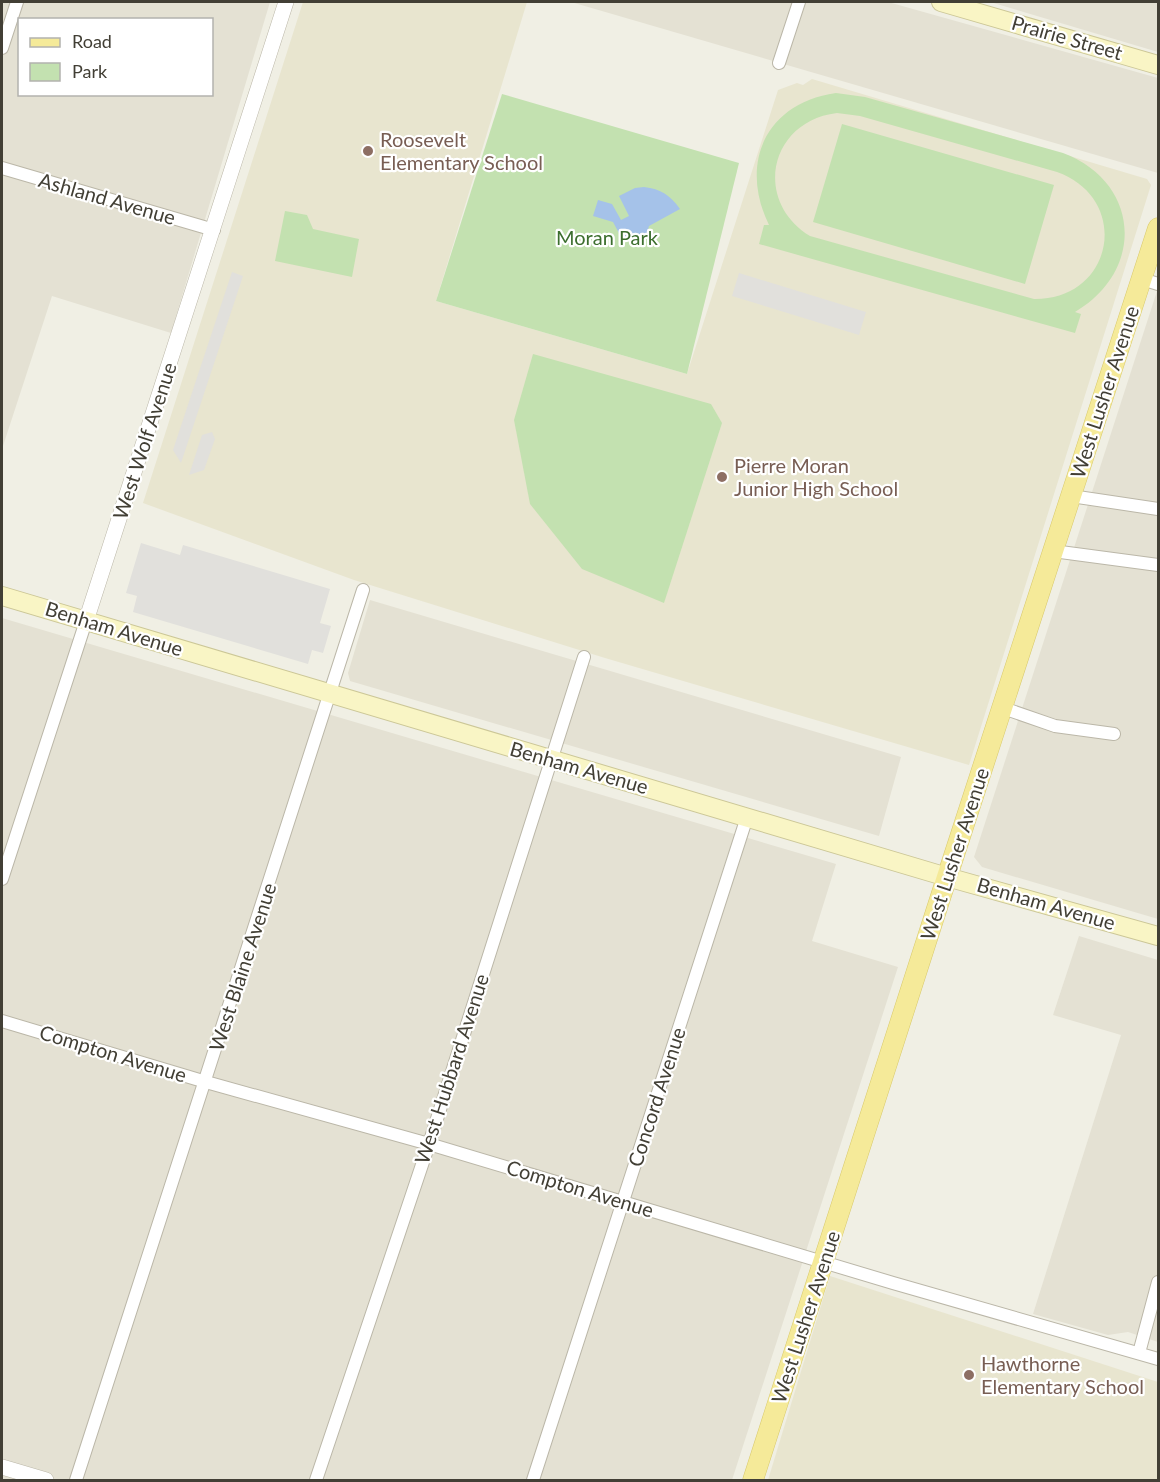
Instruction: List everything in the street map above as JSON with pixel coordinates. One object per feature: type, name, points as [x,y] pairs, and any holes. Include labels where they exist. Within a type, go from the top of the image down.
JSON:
[{"type":"main road","name":"Prairie Street","points":[[940,2],[1158,65]]},
{"type":"main road","name":"West Lusher Avenue","points":[[753,1480],[1071,496],[1150,282],[1158,228]]},
{"type":"main road","name":"Benham Avenue","points":[[2,596],[947,877],[1158,936]]},
{"type":"street","points":[[2,48],[17,2]]},
{"type":"street","name":"West Wolf Avenue","points":[[2,879],[286,2]]},
{"type":"street","points":[[779,63],[799,2]]},
{"type":"street","name":"Ashland Avenue","points":[[2,168],[214,230]]},
{"type":"street","points":[[1071,496],[1158,509]]},
{"type":"street","points":[[1053,551],[1158,565]]},
{"type":"street","name":"West Blaine Avenue","points":[[76,1480],[363,590]]},
{"type":"street","name":"West Hubbard Avenue","points":[[316,1480],[429,1144],[584,657]]},
{"type":"street","points":[[1003,708],[1055,726],[1114,734]]},
{"type":"street","name":"Concord Avenue","points":[[533,1480],[747,817]]},
{"type":"street","name":"Compton Avenue","points":[[2,1021],[1158,1359]]},
{"type":"street","points":[[1139,1353],[1158,1282]]},
{"type":"street","points":[[2,1467],[46,1480]]},
{"type":"shaded area","points":[[2,2],[270,2],[171,333],[52,296],[2,449]]},
{"type":"shaded area","name":"Pierre Moran Junior High School","points":[[303,2],[527,2],[436,301],[687,374],[778,90],[797,83],[803,85],[812,79],[1147,179],[1151,185],[969,765],[605,658],[354,580],[143,503]]},
{"type":"shaded area","points":[[571,2],[888,2],[1158,78],[1158,173]]},
{"type":"shaded area","points":[[990,2],[1158,2],[1158,52]]},
{"type":"shaded area","points":[[232,272],[243,276],[181,463],[173,450]]},
{"type":"shaded area","points":[[739,273],[866,312],[859,335],[732,296]]},
{"type":"shaded area","points":[[1158,288],[1158,919],[982,867],[974,857]]},
{"type":"shaded area","points":[[212,432],[215,439],[204,470],[189,475],[202,435]]},
{"type":"shaded area","points":[[141,543],[180,555],[183,545],[330,589],[320,623],[331,626],[323,653],[312,650],[308,664],[133,612],[137,596],[126,593]]},
{"type":"shaded area","points":[[370,600],[901,757],[879,836],[350,681],[348,673]]},
{"type":"shaded area","points":[[2,618],[836,864],[812,941],[898,967],[732,1480],[2,1480]]},
{"type":"shaded area","points":[[1079,936],[1158,960],[1158,1342],[1128,1332],[1108,1335],[1033,1314],[1121,1035],[1053,1015]]},
{"type":"shaded area","name":"Hawthorne Elementary School","points":[[830,1276],[1158,1382],[1158,1480],[768,1480]]},
{"type":"green space","points":[[836,93],[865,97],[1063,153],[1089,166],[1107,184],[1119,205],[1124,228],[1123,251],[1114,274],[1098,294],[1075,312],[1081,314],[1075,333],[759,244],[764,225],[769,225],[760,202],[757,180],[758,159],[765,140],[776,123],[791,109],[812,99]],"holes":[[[837,113],[860,116],[1057,172],[1081,185],[1096,203],[1104,224],[1104,246],[1096,266],[1082,283],[1061,295],[1034,299],[810,236],[792,221],[780,203],[775,183],[777,164],[784,146],[796,131],[814,119]]]},
{"type":"green space","name":"Moran Park","points":[[502,94],[739,163],[687,374],[436,301]]},
{"type":"green space","points":[[842,124],[1054,185],[1025,284],[813,222]]},
{"type":"green space","points":[[285,211],[307,215],[313,229],[359,239],[352,277],[275,261]]},
{"type":"green space","points":[[533,354],[711,404],[722,423],[664,603],[582,569],[530,504],[514,420]]},
{"type":"water","points":[[644,187],[665,194],[680,209],[649,226],[644,244],[621,237],[613,222],[593,216],[598,200],[612,204],[621,220],[629,216],[619,196],[635,188]]},
{"type":"place","name":"Roosevelt Elementary School","points":[[368,151]]},
{"type":"place","name":"Pierre Moran Junior High School","points":[[722,477]]},
{"type":"place","name":"Hawthorne Elementary School","points":[[969,1375]]}]
